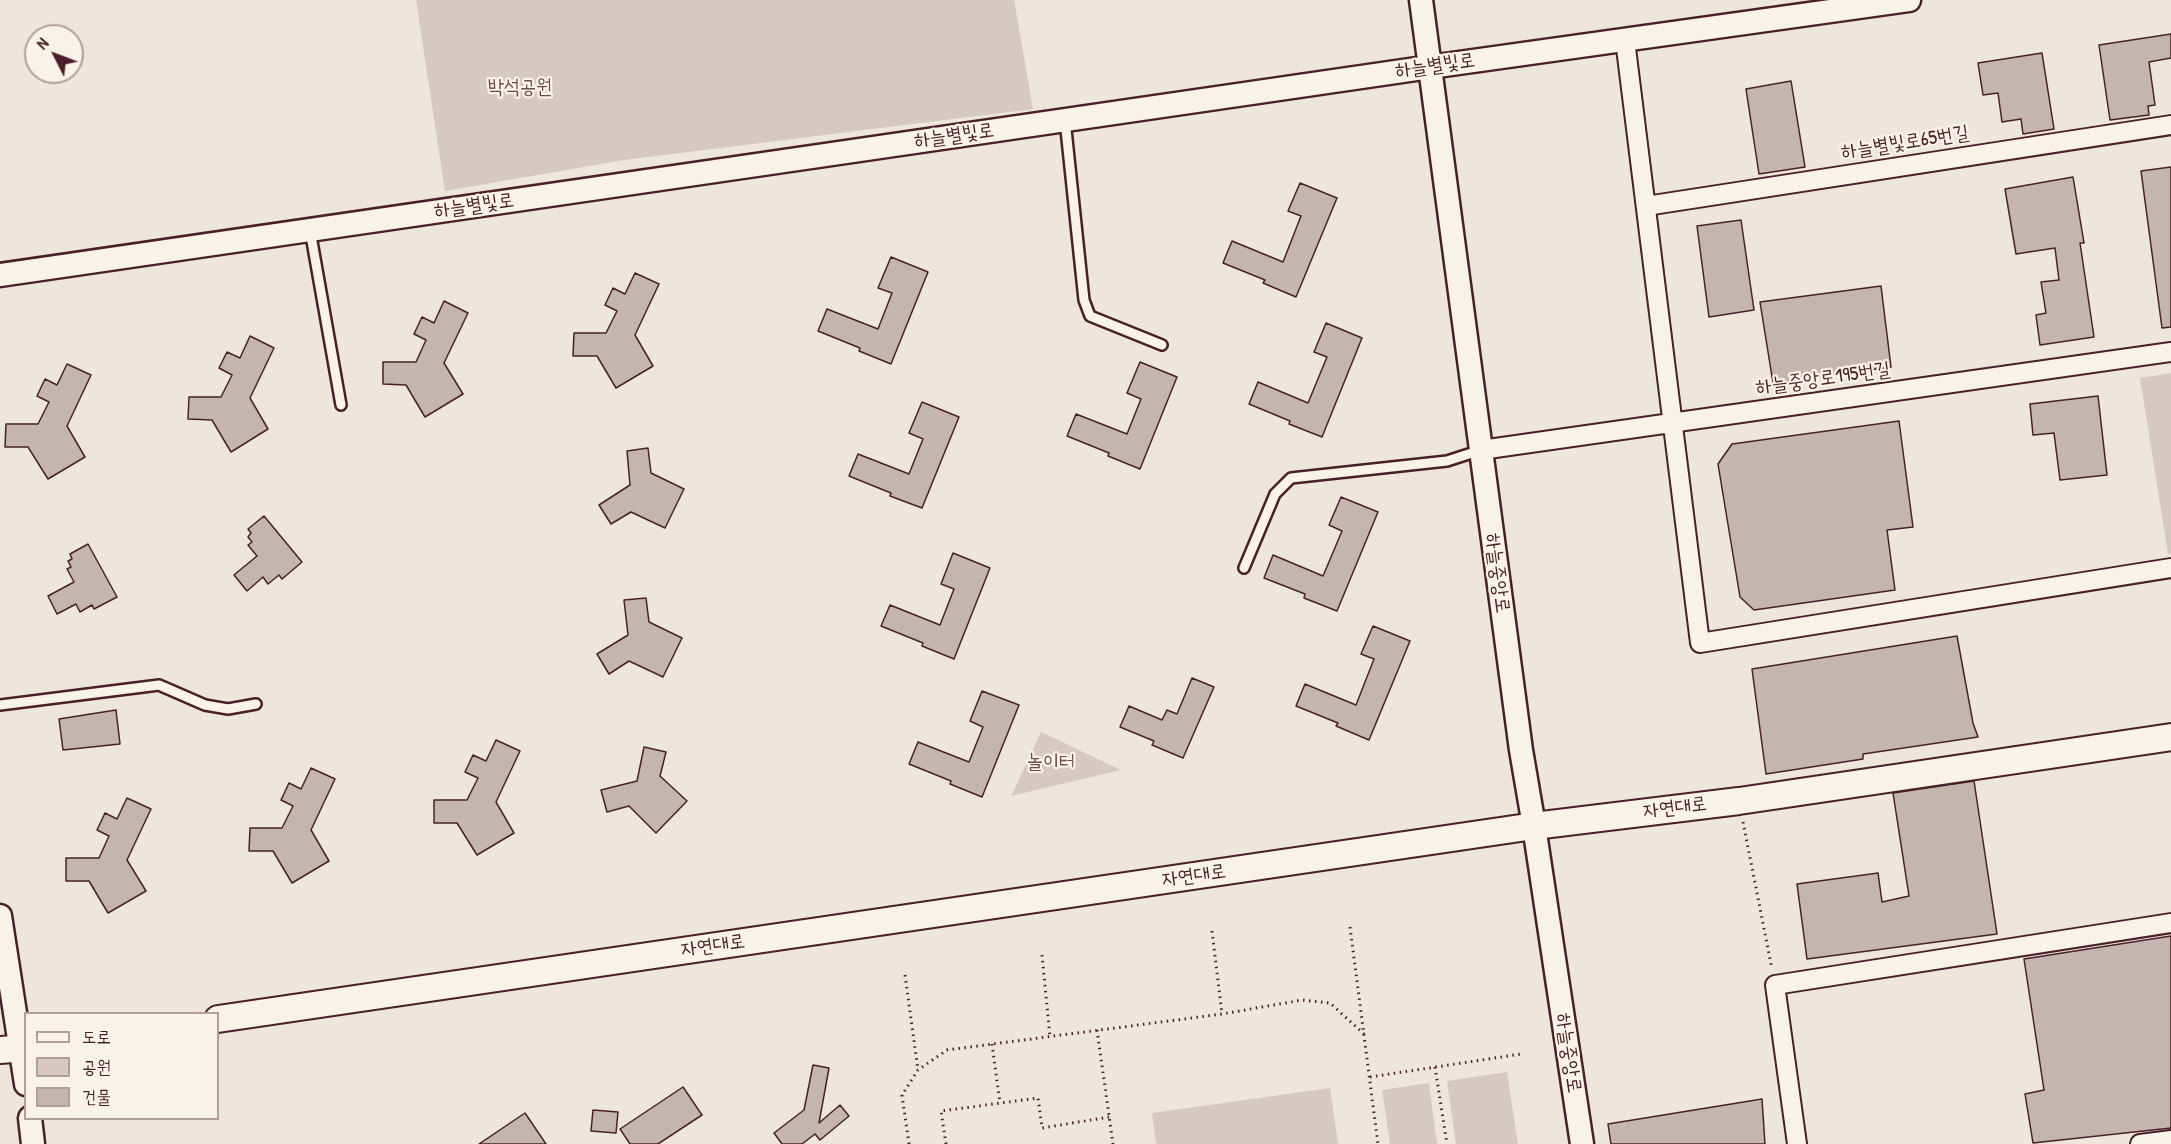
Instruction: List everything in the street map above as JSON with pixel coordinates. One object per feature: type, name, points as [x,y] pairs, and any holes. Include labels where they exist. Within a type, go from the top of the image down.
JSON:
[{"type":"main road","name":"자연대로","points":[[219,1019],[1534,826],[1739,801],[2171,737]]},
{"type":"street","name":"하늘중앙로","points":[[1421,0],[1521,750],[1582,1144]]},
{"type":"street","name":"하늘별빛로","points":[[0,275],[1430,67],[1909,0]]},
{"type":"street","points":[[1625,40],[1700,643],[2171,568]]},
{"type":"street","name":"하늘별빛로65번길","points":[[1646,206],[2171,125]]},
{"type":"street","name":"하늘중앙로195번길","points":[[1481,450],[2171,352]]},
{"type":"street","points":[[0,916],[16,1049],[24,1077]]},
{"type":"street","points":[[1797,1144],[1775,985],[2171,923]]},
{"type":"street","points":[[30,1120],[33,1144]]},
{"type":"street","points":[[2140,1144],[2171,1140]]},
{"type":"lane","points":[[1065,120],[1084,300],[1090,316],[1162,345]]},
{"type":"lane","points":[[310,230],[341,405]]},
{"type":"lane","points":[[1244,568],[1275,494],[1291,478],[1447,461],[1481,450]]},
{"type":"lane","points":[[0,705],[159,685],[205,705],[228,709],[256,704]]},
{"type":"path","points":[[1739,801],[1775,985]]},
{"type":"path","points":[[1350,927],[1378,1144]]},
{"type":"path","points":[[1212,931],[1222,1014]]},
{"type":"path","points":[[1042,956],[1050,1037]]},
{"type":"path","points":[[905,975],[918,1070]]},
{"type":"path","points":[[909,1144],[902,1095],[918,1070],[947,1050],[1222,1014],[1302,1000],[1330,1003],[1364,1034]]},
{"type":"path","points":[[1097,1030],[1113,1144]]},
{"type":"path","points":[[992,1044],[1000,1103]]},
{"type":"path","points":[[1370,1077],[1521,1054]]},
{"type":"path","points":[[1435,1067],[1447,1144]]},
{"type":"path","points":[[946,1144],[941,1111],[1038,1098],[1042,1128],[1109,1117]]},
{"type":"green space","name":"박석공원","points":[[416,0],[1014,0],[1033,109],[624,160],[445,191]]},
{"type":"green space","points":[[2171,373],[2171,554],[2168,554],[2140,378]]},
{"type":"green space","name":"놀이터","points":[[1041,732],[1121,770],[1011,796]]},
{"type":"green space","points":[[1507,1072],[1518,1144],[1456,1144],[1447,1081]]},
{"type":"green space","points":[[1429,1083],[1437,1144],[1390,1144],[1382,1090]]},
{"type":"green space","points":[[1330,1088],[1338,1144],[1156,1144],[1152,1113]]},
{"type":"building","points":[[2171,34],[2171,58],[2149,62],[2155,105],[2148,106],[2149,115],[2110,120],[2099,45]]},
{"type":"building","points":[[2042,53],[2054,129],[2023,134],[2021,119],[2002,122],[1998,93],[1983,95],[1978,63]]},
{"type":"building","points":[[1791,81],[1805,167],[1759,174],[1746,89]]},
{"type":"building","points":[[2171,167],[2171,327],[2162,328],[2141,171]]},
{"type":"building","points":[[2073,177],[2084,243],[2080,243],[2094,337],[2040,345],[2036,315],[2046,313],[2041,282],[2059,280],[2055,248],[2016,254],[2005,189]]},
{"type":"building","points":[[1300,183],[1337,198],[1296,297],[1263,283],[1265,280],[1223,263],[1232,241],[1283,262],[1301,216],[1288,211]]},
{"type":"building","points":[[1741,220],[1754,310],[1709,317],[1697,226]]},
{"type":"building","points":[[891,257],[928,272],[891,364],[859,351],[860,348],[818,331],[827,309],[878,329],[892,293],[878,288]]},
{"type":"building","points":[[635,273],[659,284],[635,335],[653,366],[616,388],[597,356],[573,356],[574,333],[606,333],[617,311],[605,305],[613,288],[625,294]]},
{"type":"building","points":[[1881,286],[1891,367],[1773,383],[1760,302]]},
{"type":"building","points":[[444,301],[468,313],[444,363],[463,394],[425,417],[406,385],[383,384],[383,362],[416,362],[426,340],[414,334],[422,317],[434,323]]},
{"type":"building","points":[[1326,323],[1362,338],[1322,437],[1249,404],[1258,382],[1308,403],[1327,357],[1314,352]]},
{"type":"building","points":[[250,336],[274,348],[250,398],[268,429],[231,452],[212,420],[188,419],[189,397],[221,397],[232,375],[219,368],[227,352],[240,358]]},
{"type":"building","points":[[1140,362],[1177,377],[1140,469],[1108,456],[1109,453],[1067,436],[1076,414],[1127,434],[1141,399],[1127,393]]},
{"type":"building","points":[[67,364],[91,375],[67,426],[85,457],[48,479],[28,447],[5,447],[6,424],[38,424],[49,402],[37,396],[45,379],[57,385]]},
{"type":"building","points":[[2098,396],[2107,475],[2060,480],[2054,433],[2033,435],[2030,404]]},
{"type":"building","points":[[922,402],[959,417],[922,508],[890,496],[891,493],[849,476],[858,454],[909,474],[923,439],[909,433]]},
{"type":"building","points":[[1899,421],[1913,527],[1887,530],[1895,590],[1754,610],[1740,597],[1718,464],[1732,444]]},
{"type":"building","points":[[648,448],[651,473],[684,489],[665,528],[631,512],[611,524],[599,505],[630,485],[627,451]]},
{"type":"building","points":[[1341,497],[1378,512],[1337,611],[1304,598],[1305,594],[1264,578],[1273,555],[1323,576],[1342,531],[1329,525]]},
{"type":"building","points":[[264,516],[302,562],[282,579],[279,575],[268,584],[263,577],[247,591],[234,575],[257,556],[248,545],[252,542],[248,537],[251,533],[248,529]]},
{"type":"building","points":[[88,544],[117,597],[94,609],[92,605],[80,612],[76,604],[57,614],[48,596],[74,582],[67,569],[71,567],[68,561],[72,559],[70,554]]},
{"type":"building","points":[[953,553],[990,568],[954,659],[922,646],[923,643],[881,626],[890,605],[940,625],[954,589],[941,584]]},
{"type":"building","points":[[646,598],[649,622],[682,638],[663,677],[629,661],[609,674],[597,654],[628,635],[624,600]]},
{"type":"building","points":[[1373,626],[1410,641],[1369,740],[1336,726],[1338,723],[1296,706],[1305,684],[1356,705],[1374,659],[1361,654]]},
{"type":"building","points":[[1957,636],[1973,723],[1978,737],[1863,754],[1863,759],[1766,774],[1752,669]]},
{"type":"building","points":[[1192,678],[1214,687],[1183,758],[1152,745],[1154,741],[1120,727],[1129,706],[1162,720],[1167,710],[1177,714]]},
{"type":"building","points":[[982,691],[1019,705],[982,797],[950,784],[951,781],[909,764],[918,742],[969,762],[983,727],[970,721]]},
{"type":"building","points":[[116,710],[120,744],[63,750],[59,719]]},
{"type":"building","points":[[496,740],[520,751],[496,802],[514,833],[477,855],[457,823],[434,823],[434,800],[467,800],[478,778],[465,772],[473,755],[486,761]]},
{"type":"building","points":[[644,747],[666,752],[660,776],[687,801],[656,833],[629,806],[607,812],[601,790],[637,781]]},
{"type":"building","points":[[311,768],[335,779],[311,830],[329,861],[292,883],[273,851],[249,851],[250,828],[282,828],[293,806],[281,800],[289,783],[301,789]]},
{"type":"building","points":[[1974,781],[1997,934],[1807,959],[1797,884],[1878,873],[1882,902],[1909,896],[1893,793]]},
{"type":"building","points":[[127,798],[151,809],[127,860],[146,891],[108,913],[89,881],[66,881],[66,858],[99,858],[109,836],[97,830],[105,813],[117,819]]},
{"type":"building","points":[[2171,936],[2171,1128],[2033,1143],[2025,1094],[2044,1090],[2024,959]]},
{"type":"building","points":[[813,1065],[829,1068],[819,1123],[840,1105],[849,1116],[820,1140],[815,1134],[802,1144],[782,1144],[774,1133],[804,1110]]},
{"type":"building","points":[[683,1087],[702,1115],[658,1144],[630,1144],[620,1129]]},
{"type":"building","points":[[1762,1099],[1765,1144],[1611,1144],[1608,1124]]},
{"type":"building","points":[[593,1110],[618,1112],[616,1133],[591,1131]]},
{"type":"building","points":[[525,1113],[546,1144],[479,1144]]}]
